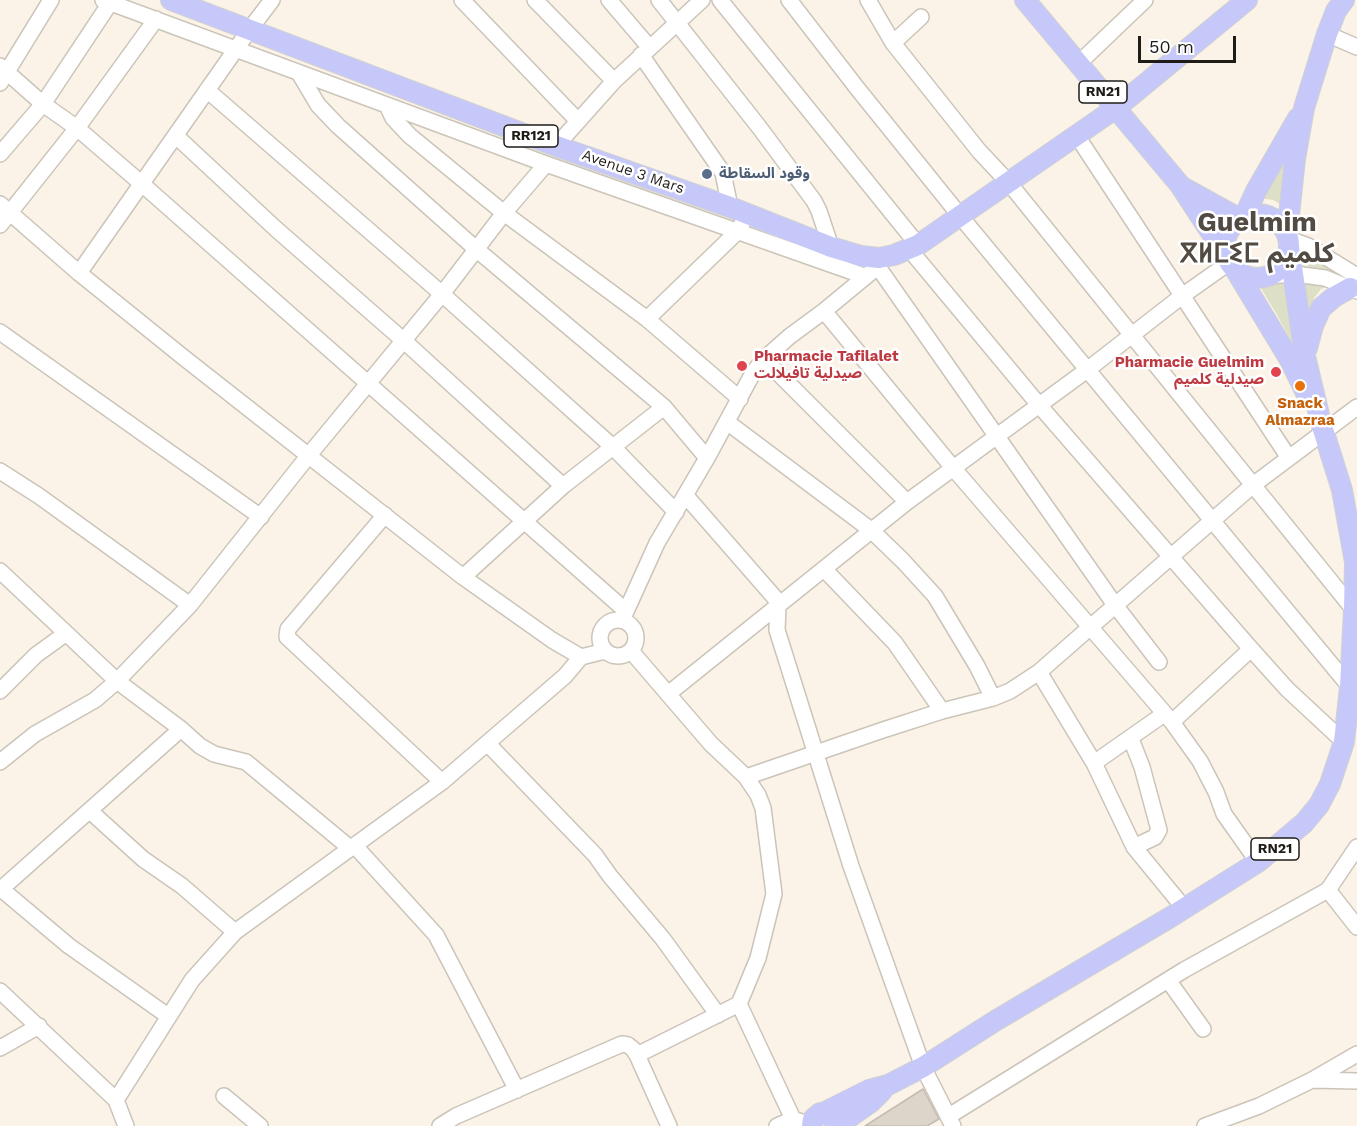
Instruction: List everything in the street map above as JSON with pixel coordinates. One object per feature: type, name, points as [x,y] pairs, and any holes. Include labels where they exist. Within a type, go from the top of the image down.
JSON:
[{"type":"main road","name":"Avenue 3 Mars","points":[[171,0],[556,146],[749,214],[831,247],[879,258],[907,250]]},
{"type":"main road","name":"RN21","points":[[1025,0],[1180,185],[1290,360],[1322,427]]},
{"type":"main road","points":[[907,250],[961,217],[1116,108],[1247,0]]},
{"type":"main road","points":[[1304,108],[1242,218],[1234,223],[1227,236],[1226,250],[1231,263],[1250,277],[1267,276],[1274,273],[1285,262],[1295,159],[1304,108],[1327,34],[1339,4]]},
{"type":"main road","name":"RN21","points":[[818,1122],[868,1090],[888,1085],[923,1067],[1258,862],[1304,823],[1319,805],[1330,784],[1344,742],[1350,687],[1354,562],[1342,490],[1322,427],[1305,357],[1288,240],[1281,224],[1266,215],[1257,214],[1242,218],[1180,185]]},
{"type":"main road","points":[[1305,357],[1313,326],[1321,308],[1334,297],[1355,285]]},
{"type":"street","points":[[51,0],[2,73],[77,128],[142,184],[522,522],[624,616],[636,633],[635,646],[631,651],[615,656],[605,651],[600,641],[602,630],[610,622],[624,616],[653,552],[728,422],[753,373],[764,359],[790,336],[825,311],[864,276],[907,250]]},
{"type":"street","points":[[79,273],[235,50],[273,0]]},
{"type":"street","points":[[462,0],[577,120]]},
{"type":"street","points":[[535,0],[614,81]]},
{"type":"street","points":[[609,0],[646,52],[723,172],[730,207]]},
{"type":"street","points":[[659,0],[814,201],[831,247]]},
{"type":"street","points":[[556,146],[614,81],[702,0]]},
{"type":"street","points":[[720,0],[907,250],[1038,405],[1251,649],[1287,689],[1344,742]]},
{"type":"street","points":[[789,0],[961,217],[1350,687]]},
{"type":"street","points":[[868,0],[893,43],[1354,610]]},
{"type":"street","points":[[0,154],[43,104],[106,1],[546,164],[864,276]]},
{"type":"street","points":[[1079,63],[1141,1]]},
{"type":"street","points":[[893,43],[921,16]]},
{"type":"street","points":[[0,225],[5,208],[77,128],[156,19]]},
{"type":"street","points":[[1327,34],[1357,47]]},
{"type":"street","points":[[299,73],[318,105],[338,126],[476,249],[664,407],[707,458]]},
{"type":"street","points":[[207,90],[442,294],[613,447],[676,512]]},
{"type":"street","points":[[387,105],[393,118],[410,136],[504,213],[646,319],[740,399]]},
{"type":"street","points":[[1077,135],[1289,458]]},
{"type":"street","points":[[176,136],[276,230],[403,340],[563,486]]},
{"type":"street","points":[[0,762],[35,734],[95,700],[117,681],[190,605],[309,455],[442,294],[504,213],[546,164]]},
{"type":"street","points":[[660,204],[668,185]]},
{"type":"street","points":[[5,208],[79,273],[183,357],[463,576],[552,640],[581,657]]},
{"type":"street","points":[[646,319],[737,232],[749,214]]},
{"type":"street","points":[[1288,240],[1308,246],[1355,285]]},
{"type":"street","points":[[668,694],[907,502],[1087,370],[1182,296],[1231,263]]},
{"type":"street","points":[[878,267],[1115,605],[1158,662]]},
{"type":"street","points":[[1267,276],[1294,274],[1355,285]]},
{"type":"street","points":[[825,311],[954,469],[1168,718],[1200,761],[1224,814],[1258,862]]},
{"type":"street","points":[[0,332],[261,517]]},
{"type":"street","points":[[764,359],[907,502]]},
{"type":"street","points":[[463,576],[563,486],[664,407]]},
{"type":"street","points":[[746,777],[942,711],[1011,691],[1039,672],[1170,556],[1253,485],[1289,458],[1322,427],[1357,407]]},
{"type":"street","points":[[728,422],[871,530],[903,561],[935,596],[977,666],[993,698]]},
{"type":"street","points":[[0,471],[39,496],[190,605]]},
{"type":"street","points":[[686,496],[772,594],[778,607],[777,630],[851,866],[923,1067],[951,1121],[1168,980],[1328,890],[1357,847]]},
{"type":"street","points":[[385,515],[288,628],[287,637],[442,782]]},
{"type":"street","points":[[824,569],[895,643],[942,711]]},
{"type":"street","points":[[0,571],[117,681],[200,746],[208,751],[246,762],[352,847],[436,935],[517,1090]]},
{"type":"street","points":[[0,691],[36,655],[65,634]]},
{"type":"street","points":[[1094,763],[1168,718],[1251,649]]},
{"type":"street","points":[[116,1100],[192,980],[235,932],[442,782],[565,676],[581,657],[605,651]]},
{"type":"street","points":[[631,651],[711,744],[746,777],[758,795],[764,808],[774,894],[758,958],[739,1004],[637,1055]]},
{"type":"street","points":[[1039,672],[1094,763],[1134,847],[1184,908]]},
{"type":"street","points":[[168,1016],[69,946],[0,889],[181,729]]},
{"type":"street","points":[[1131,739],[1142,767],[1159,830],[1155,837],[1134,847]]},
{"type":"street","points":[[488,744],[595,855],[663,939],[718,1015]]},
{"type":"street","points":[[90,811],[143,859],[182,886],[235,932]]},
{"type":"street","points":[[1328,890],[1357,927]]},
{"type":"street","points":[[1168,980],[1203,1029]]},
{"type":"street","points":[[0,991],[116,1100],[126,1126]]},
{"type":"street","points":[[739,1004],[818,1122],[777,1126]]},
{"type":"street","points":[[0,1048],[39,1026]]},
{"type":"street","points":[[440,1126],[456,1116],[622,1044],[628,1045],[637,1055],[669,1126]]},
{"type":"street","points":[[1204,1126],[1245,1112],[1312,1080],[1357,1054]]},
{"type":"street","points":[[1312,1080],[1357,1081]]},
{"type":"street","points":[[224,1096],[256,1124]]},
{"type":"green space","points":[[1291,143],[1282,205],[1273,200],[1259,198]]},
{"type":"green space","points":[[1301,246],[1351,280],[1328,271],[1301,265]]},
{"type":"green space","points":[[1287,278],[1303,363],[1256,280]]},
{"type":"green space","points":[[1304,279],[1331,285],[1321,289],[1314,298],[1306,320]]},
{"type":"building","points":[[923,1089],[939,1119],[927,1126],[865,1126]]},
{"type":"place","name":"وقود السقاطة","points":[[707,174]]},
{"type":"place","name":"Pharmacie Tafilalet صيدلية تافيلالت","points":[[742,366]]},
{"type":"place","name":"Pharmacie Guelmim صيدلية كلميم","points":[[1276,372]]},
{"type":"place","name":"Snack Almazraa","points":[[1300,386]]},
{"type":"district","name":"Guelmim ⴳⵍⵎⵉⵎ كلميم","points":[[1257,238]]}]
